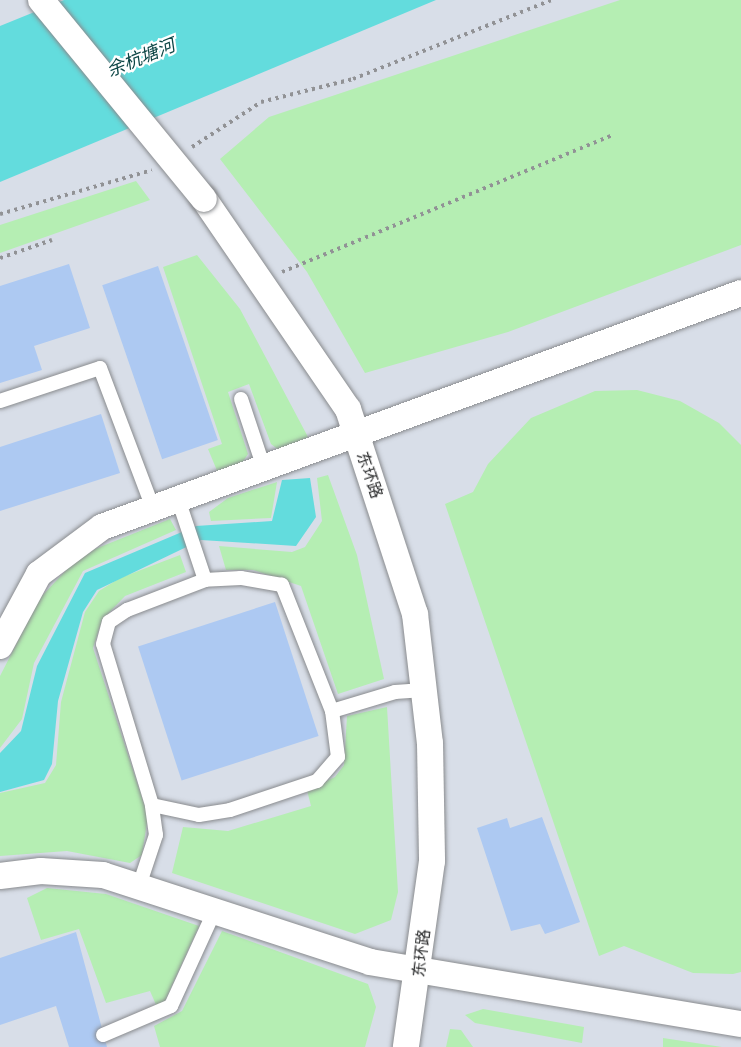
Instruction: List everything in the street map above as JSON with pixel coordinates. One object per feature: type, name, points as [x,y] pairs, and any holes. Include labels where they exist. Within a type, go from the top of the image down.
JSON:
[{"type":"street","name":"东环路","points":[[41,0],[204,199],[348,409],[415,614],[424,690],[432,861],[419,970],[406,1047]]},
{"type":"street","points":[[0,646],[39,574],[74,543],[153,508],[741,293]]},
{"type":"street","points":[[0,876],[41,871],[103,874],[370,962],[741,1024]]},
{"type":"lane","points":[[0,401],[100,368],[153,508]]},
{"type":"lane","points":[[241,399],[264,468]]},
{"type":"lane","points":[[178,499],[205,580]]},
{"type":"lane","points":[[139,886],[156,835],[152,805],[103,644],[109,622],[128,610],[205,580],[241,578],[282,585],[332,711],[338,757],[317,781],[199,815],[152,805]]},
{"type":"lane","points":[[332,711],[395,692],[424,690]]},
{"type":"lane","points":[[103,1035],[171,1006],[214,912]]},
{"type":"path","points":[[188,150],[261,102],[353,79],[552,0]]},
{"type":"path","points":[[262,281],[613,135]]},
{"type":"path","points":[[0,214],[161,166]]},
{"type":"path","points":[[0,258],[52,240]]},
{"type":"shaded area","points":[[0,0],[741,0],[741,1047],[0,1047]]},
{"type":"green space","points":[[620,0],[741,0],[741,245],[508,332],[365,373],[307,272],[220,159],[269,117]]},
{"type":"green space","points":[[136,181],[150,200],[0,253],[0,225]]},
{"type":"green space","points":[[197,255],[240,309],[308,437],[280,451],[271,444],[249,384],[228,392],[248,454],[240,466],[218,473],[208,449],[222,444],[163,267]]},
{"type":"green space","points":[[637,390],[680,401],[719,423],[741,445],[741,972],[733,974],[693,973],[624,946],[599,956],[445,504],[473,492],[488,464],[531,418],[595,391]]},
{"type":"green space","points":[[328,475],[357,555],[384,679],[338,694],[301,586],[253,570],[226,570],[219,546],[292,552],[305,547],[322,521],[317,478]]},
{"type":"green space","points":[[277,482],[271,518],[211,521],[209,512],[228,498]]},
{"type":"green space","points":[[170,519],[176,530],[83,571],[34,663],[22,719],[0,748],[0,676],[40,598],[71,565],[95,549]]},
{"type":"green space","points":[[180,555],[186,572],[125,596],[102,620],[93,648],[148,816],[142,855],[130,863],[67,851],[0,856],[0,793],[45,783],[56,765],[61,702],[85,612],[99,591],[120,578]]},
{"type":"green space","points":[[387,707],[398,892],[391,920],[355,934],[172,873],[183,827],[228,831],[311,806],[307,790],[335,777],[344,765],[347,716]]},
{"type":"green space","points":[[47,888],[106,894],[199,926],[164,1003],[157,1007],[150,991],[106,1003],[79,929],[41,940],[27,898]]},
{"type":"green space","points":[[222,931],[368,984],[376,1007],[365,1047],[160,1047],[154,1026],[182,1011]]},
{"type":"green space","points":[[483,1009],[584,1027],[582,1043],[475,1023],[465,1015]]},
{"type":"green space","points":[[450,1029],[461,1030],[473,1047],[446,1047]]},
{"type":"green space","points":[[663,1038],[722,1047],[663,1047]]},
{"type":"water","name":"余杭塘河","points":[[64,0],[436,0],[0,182],[0,26]]},
{"type":"water","points":[[310,478],[316,517],[296,546],[201,540],[97,590],[83,612],[58,701],[52,764],[44,780],[0,792],[0,753],[21,731],[37,666],[85,573],[196,526],[272,521],[282,480]]},
{"type":"building","points":[[69,264],[90,328],[34,346],[42,370],[0,383],[0,286]]},
{"type":"building","points":[[158,266],[218,440],[162,459],[102,285]]},
{"type":"building","points":[[101,414],[120,473],[0,511],[0,447]]},
{"type":"building","points":[[275,602],[319,736],[182,781],[138,646]]},
{"type":"building","points":[[542,817],[580,922],[545,934],[540,924],[511,931],[477,828],[507,818],[510,828]]},
{"type":"building","points":[[76,932],[107,1047],[69,1047],[56,1006],[0,1025],[0,958]]}]
